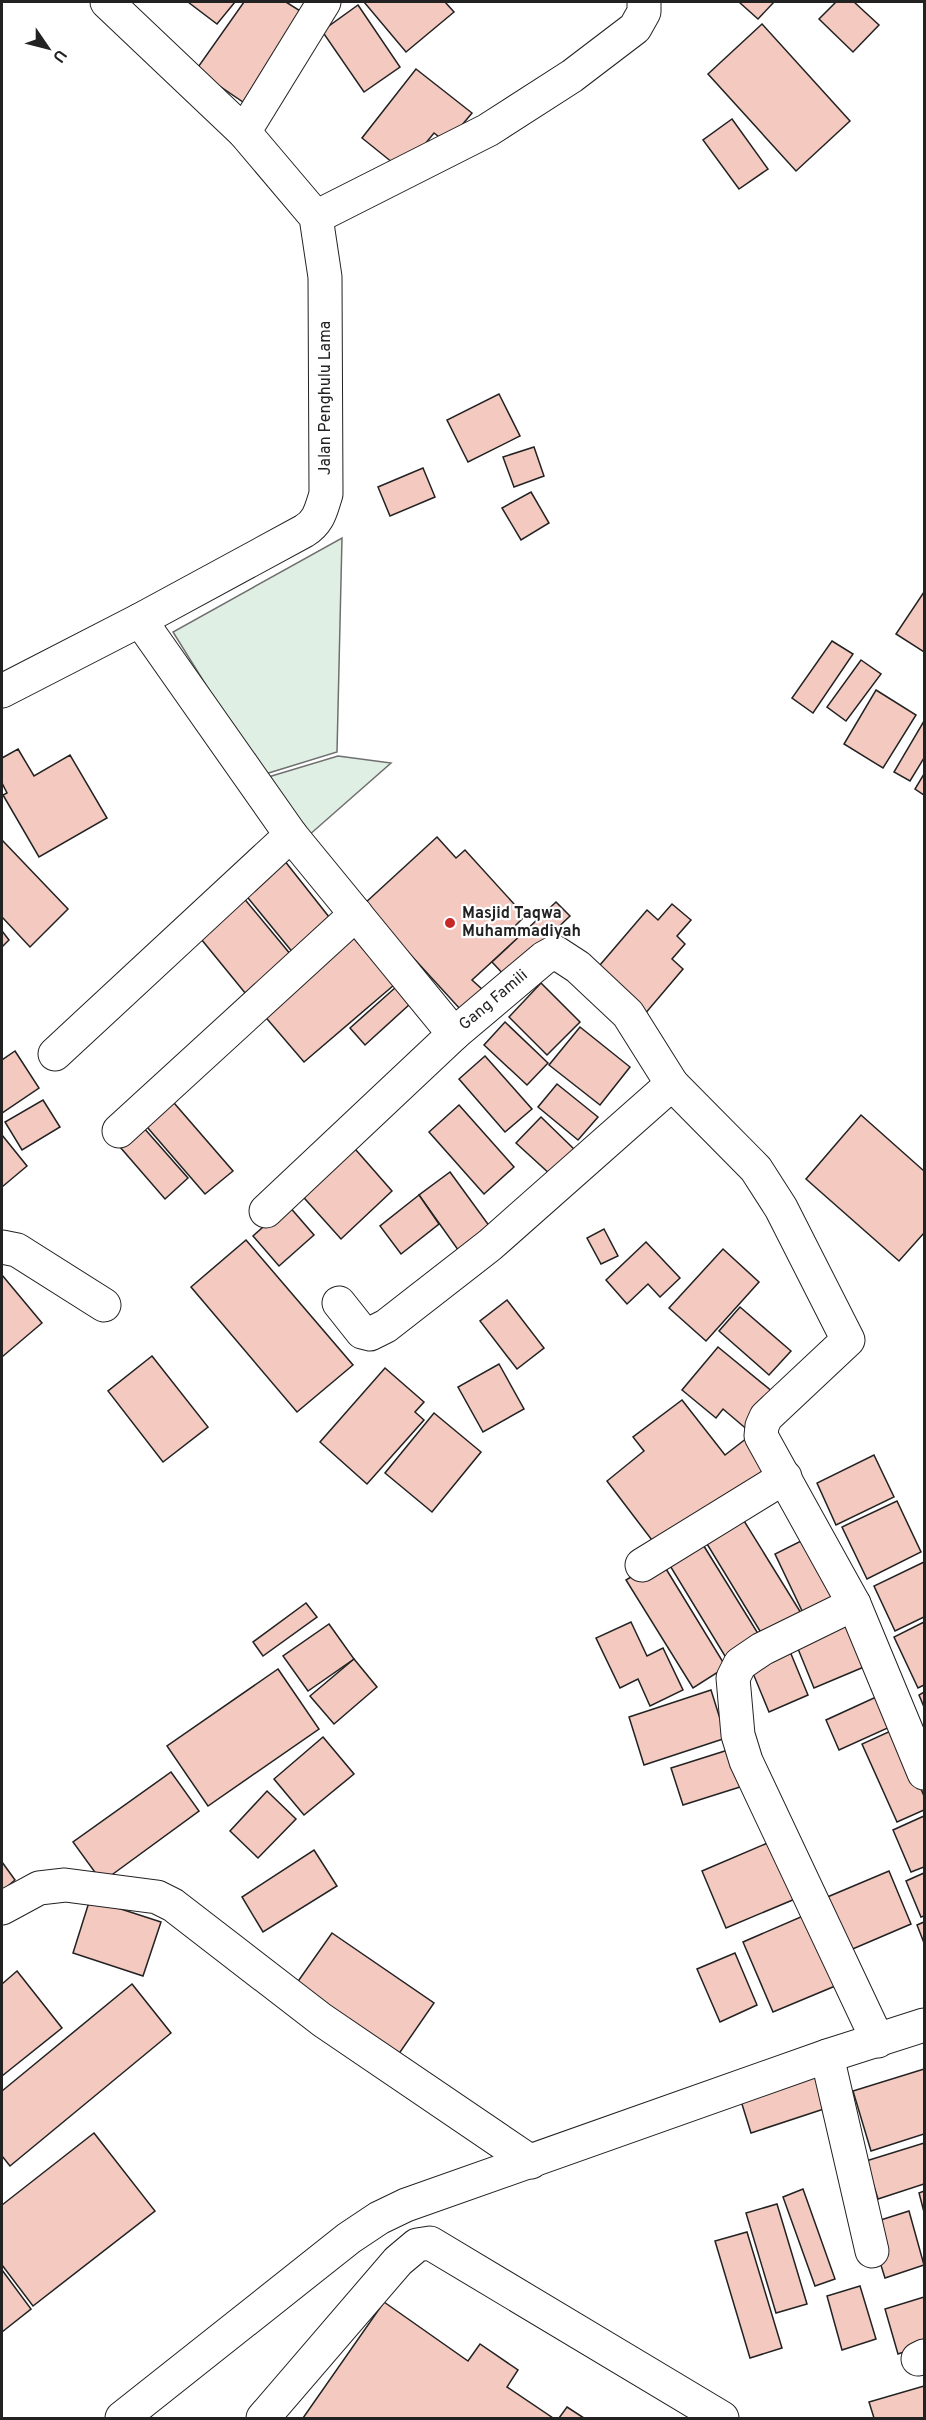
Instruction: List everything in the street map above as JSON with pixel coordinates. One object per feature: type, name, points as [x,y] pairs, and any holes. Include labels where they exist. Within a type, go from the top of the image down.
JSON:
[{"type":"street","points":[[107,2],[244,132],[316,217],[488,130],[572,76],[635,28],[644,12],[644,2]]},
{"type":"street","points":[[244,132],[324,2]]},
{"type":"street","name":"Jalan Penghulu Lama","points":[[2,691],[140,620],[304,531],[314,525],[319,518],[326,494],[326,288],[316,217]]},
{"type":"street","name":"Gang Famili","points":[[140,620],[291,835],[454,1034],[544,958],[555,952],[578,968],[628,1014],[672,1084],[756,1169],[781,1208],[848,1340],[766,1417],[761,1436],[784,1477]]},
{"type":"street","points":[[55,1054],[291,835]]},
{"type":"street","points":[[119,1131],[356,914]]},
{"type":"street","points":[[266,1211],[454,1034]]},
{"type":"street","points":[[339,1304],[362,1332],[370,1334],[386,1326],[490,1245],[672,1084]]},
{"type":"street","points":[[2,1247],[17,1250],[104,1305]]},
{"type":"street","points":[[642,1565],[784,1477],[854,1604],[924,1773]]},
{"type":"street","points":[[854,1604],[762,1648],[740,1664],[733,1678],[738,1735],[746,1761],[878,2041]]},
{"type":"street","points":[[2,1908],[39,1888],[65,1885],[157,1897],[173,1905],[322,2019],[531,2162]]},
{"type":"street","points":[[122,2418],[349,2238],[379,2218],[406,2205],[827,2056],[924,2025]]},
{"type":"street","points":[[827,2056],[872,2251]]},
{"type":"street","points":[[263,2418],[398,2261],[422,2242],[430,2242],[722,2418]]},
{"type":"green space","points":[[342,538],[337,752],[262,775],[173,632]]},
{"type":"green space","points":[[338,756],[391,763],[308,836],[265,778]]},
{"type":"building","points":[[188,2],[235,2],[217,24]]},
{"type":"building","points":[[244,2],[286,2],[305,14],[243,102],[196,70]]},
{"type":"building","points":[[364,2],[445,2],[454,12],[406,52]]},
{"type":"building","points":[[739,2],[774,2],[758,19]]},
{"type":"building","points":[[836,2],[854,2],[879,25],[853,52],[819,19]]},
{"type":"building","points":[[358,5],[400,67],[364,92],[322,31]]},
{"type":"building","points":[[762,24],[850,121],[796,171],[708,74]]},
{"type":"building","points":[[416,69],[472,113],[447,143],[434,133],[403,171],[362,138]]},
{"type":"building","points":[[732,119],[768,169],[739,189],[703,140]]},
{"type":"building","points":[[499,394],[520,436],[468,462],[447,420]]},
{"type":"building","points":[[534,447],[544,476],[514,487],[503,457]]},
{"type":"building","points":[[423,468],[435,497],[390,516],[378,487]]},
{"type":"building","points":[[531,492],[549,523],[521,540],[502,508]]},
{"type":"building","points":[[924,592],[924,652],[896,634]]},
{"type":"building","points":[[832,641],[853,654],[813,713],[792,698]]},
{"type":"building","points":[[861,660],[881,674],[846,721],[827,707]]},
{"type":"building","points":[[876,690],[916,715],[883,768],[844,744]]},
{"type":"building","points":[[924,721],[924,758],[910,781],[894,772]]},
{"type":"building","points":[[18,749],[34,776],[70,755],[107,818],[39,857],[3,795],[7,793],[2,783],[2,758]]},
{"type":"building","points":[[924,774],[924,795],[915,789]]},
{"type":"building","name":"Masjid Taqwa Muhammadiyah","points":[[437,837],[456,858],[465,850],[525,916],[512,929],[519,937],[472,980],[483,990],[461,1010],[364,904]]},
{"type":"building","points":[[2,840],[68,909],[30,947],[2,917]]},
{"type":"building","points":[[284,860],[333,922],[294,954],[244,893]]},
{"type":"building","points":[[242,896],[296,961],[250,999],[197,934]]},
{"type":"building","points":[[556,902],[570,916],[506,977],[492,962]]},
{"type":"building","points":[[672,904],[691,920],[677,936],[685,944],[672,959],[683,969],[644,1015],[594,972],[647,910],[658,920]]},
{"type":"building","points":[[2,931],[9,940],[2,947]]},
{"type":"building","points":[[352,936],[394,985],[304,1062],[262,1013]]},
{"type":"building","points":[[541,983],[580,1022],[547,1055],[509,1017]]},
{"type":"building","points":[[396,987],[410,1004],[365,1045],[350,1028]]},
{"type":"building","points":[[505,1022],[548,1063],[527,1085],[484,1045]]},
{"type":"building","points":[[580,1027],[630,1067],[600,1105],[549,1065]]},
{"type":"building","points":[[15,1051],[39,1088],[2,1113],[2,1060]]},
{"type":"building","points":[[485,1056],[532,1109],[505,1132],[459,1079]]},
{"type":"building","points":[[557,1084],[598,1117],[578,1140],[538,1107]]},
{"type":"building","points":[[168,1096],[233,1171],[205,1194],[141,1120]]},
{"type":"building","points":[[43,1100],[60,1127],[22,1150],[5,1122]]},
{"type":"building","points":[[459,1105],[514,1167],[484,1194],[429,1132]]},
{"type":"building","points":[[861,1115],[924,1171],[924,1233],[899,1261],[806,1179]]},
{"type":"building","points":[[541,1117],[575,1150],[551,1175],[516,1143]]},
{"type":"building","points":[[143,1127],[188,1178],[165,1199],[120,1147]]},
{"type":"building","points":[[2,1135],[27,1166],[2,1187]]},
{"type":"building","points":[[349,1142],[392,1191],[341,1239],[297,1190]]},
{"type":"building","points":[[450,1172],[493,1231],[461,1254],[419,1195]]},
{"type":"building","points":[[419,1195],[439,1224],[401,1254],[380,1226]]},
{"type":"building","points":[[288,1205],[314,1235],[279,1266],[253,1236]]},
{"type":"building","points":[[604,1229],[618,1256],[601,1264],[587,1238]]},
{"type":"building","points":[[246,1240],[353,1365],[297,1412],[191,1287]]},
{"type":"building","points":[[646,1242],[680,1278],[660,1297],[648,1284],[627,1304],[606,1280]]},
{"type":"building","points":[[723,1249],[759,1282],[706,1341],[669,1308]]},
{"type":"building","points":[[2,1275],[42,1323],[2,1357]]},
{"type":"building","points":[[507,1300],[544,1348],[517,1369],[480,1321]]},
{"type":"building","points":[[740,1307],[791,1351],[769,1375],[719,1331]]},
{"type":"building","points":[[718,1347],[779,1397],[750,1432],[723,1409],[716,1418],[682,1390]]},
{"type":"building","points":[[152,1356],[208,1427],[163,1462],[108,1391]]},
{"type":"building","points":[[499,1364],[524,1409],[483,1432],[458,1387]]},
{"type":"building","points":[[385,1368],[424,1402],[415,1412],[424,1420],[367,1484],[320,1442]]},
{"type":"building","points":[[682,1400],[725,1455],[747,1438],[770,1467],[661,1552],[607,1481],[644,1451],[633,1437]]},
{"type":"building","points":[[434,1413],[481,1452],[432,1512],[385,1473]]},
{"type":"building","points":[[874,1455],[894,1497],[836,1525],[817,1483]]},
{"type":"building","points":[[897,1501],[921,1552],[867,1579],[842,1527]]},
{"type":"building","points":[[741,1516],[801,1613],[763,1636],[704,1539]]},
{"type":"building","points":[[807,1538],[838,1601],[805,1617],[775,1554]]},
{"type":"building","points":[[702,1543],[762,1640],[728,1661],[669,1564]]},
{"type":"building","points":[[660,1559],[726,1667],[693,1688],[626,1580]]},
{"type":"building","points":[[924,1562],[924,1617],[895,1631],[874,1586]]},
{"type":"building","points":[[306,1603],[317,1617],[263,1656],[253,1642]]},
{"type":"building","points":[[852,1620],[871,1664],[814,1688],[796,1644]]},
{"type":"building","points":[[631,1622],[647,1656],[663,1648],[683,1690],[650,1706],[638,1679],[620,1688],[596,1638]]},
{"type":"building","points":[[924,1622],[924,1685],[918,1688],[894,1637]]},
{"type":"building","points":[[329,1624],[354,1659],[308,1691],[283,1656]]},
{"type":"building","points":[[789,1649],[808,1695],[769,1712],[750,1666]]},
{"type":"building","points":[[354,1659],[377,1687],[334,1724],[310,1696]]},
{"type":"building","points":[[278,1669],[319,1729],[208,1806],[167,1746]]},
{"type":"building","points":[[711,1690],[726,1738],[644,1765],[629,1717]]},
{"type":"building","points":[[887,1692],[901,1722],[839,1750],[826,1720]]},
{"type":"building","points":[[924,1692],[924,1707],[919,1695]]},
{"type":"building","points":[[895,1729],[924,1796],[924,1810],[897,1822],[862,1744]]},
{"type":"building","points":[[323,1737],[354,1774],[304,1815],[274,1779]]},
{"type":"building","points":[[728,1750],[740,1787],[683,1805],[671,1768]]},
{"type":"building","points":[[171,1772],[199,1811],[102,1882],[73,1842]]},
{"type":"building","points":[[267,1791],[296,1819],[258,1858],[230,1831]]},
{"type":"building","points":[[924,1816],[924,1867],[911,1872],[893,1830]]},
{"type":"building","points":[[770,1842],[795,1899],[726,1928],[702,1871]]},
{"type":"building","points":[[314,1850],[337,1886],[263,1932],[242,1897]]},
{"type":"building","points":[[2,1862],[15,1880],[2,1891]]},
{"type":"building","points":[[889,1871],[911,1924],[848,1951],[825,1898]]},
{"type":"building","points":[[924,1873],[924,1916],[921,1917],[906,1881]]},
{"type":"building","points":[[90,1899],[161,1922],[143,1976],[73,1953]]},
{"type":"building","points":[[810,1913],[840,1984],[773,2012],[743,1942]]},
{"type":"building","points":[[924,1922],[924,1943],[917,1925]]},
{"type":"building","points":[[332,1933],[434,2003],[396,2058],[294,1987]]},
{"type":"building","points":[[735,1953],[757,2005],[720,2022],[697,1969]]},
{"type":"building","points":[[17,1971],[62,2028],[2,2076],[2,1984]]},
{"type":"building","points":[[132,1984],[171,2033],[10,2166],[2,2156],[2,2091]]},
{"type":"building","points":[[924,2069],[924,2134],[871,2151],[853,2091]]},
{"type":"building","points":[[823,2074],[833,2106],[751,2133],[741,2101]]},
{"type":"building","points":[[94,2133],[155,2211],[33,2306],[2,2265],[2,2205]]},
{"type":"building","points":[[924,2143],[924,2184],[878,2199],[866,2161]]},
{"type":"building","points":[[803,2189],[835,2279],[815,2286],[783,2197]]},
{"type":"building","points":[[924,2191],[924,2212],[919,2193]]},
{"type":"building","points":[[777,2204],[807,2304],[776,2313],[746,2213]]},
{"type":"building","points":[[909,2211],[924,2265],[885,2278],[868,2224]]},
{"type":"building","points":[[747,2232],[782,2348],[750,2358],[715,2241]]},
{"type":"building","points":[[2,2270],[31,2309],[2,2332]]},
{"type":"building","points":[[860,2286],[876,2339],[842,2350],[827,2296]]},
{"type":"building","points":[[924,2297],[924,2345],[898,2354],[885,2309]]},
{"type":"building","points":[[384,2302],[468,2361],[480,2344],[518,2370],[507,2387],[553,2418],[303,2418]]},
{"type":"building","points":[[924,2386],[924,2418],[874,2418],[869,2402]]},
{"type":"building","points":[[567,2407],[584,2418],[559,2418]]},
{"type":"place","name":"Masjid Taqwa Muhammadiyah","points":[[450,923]]}]
